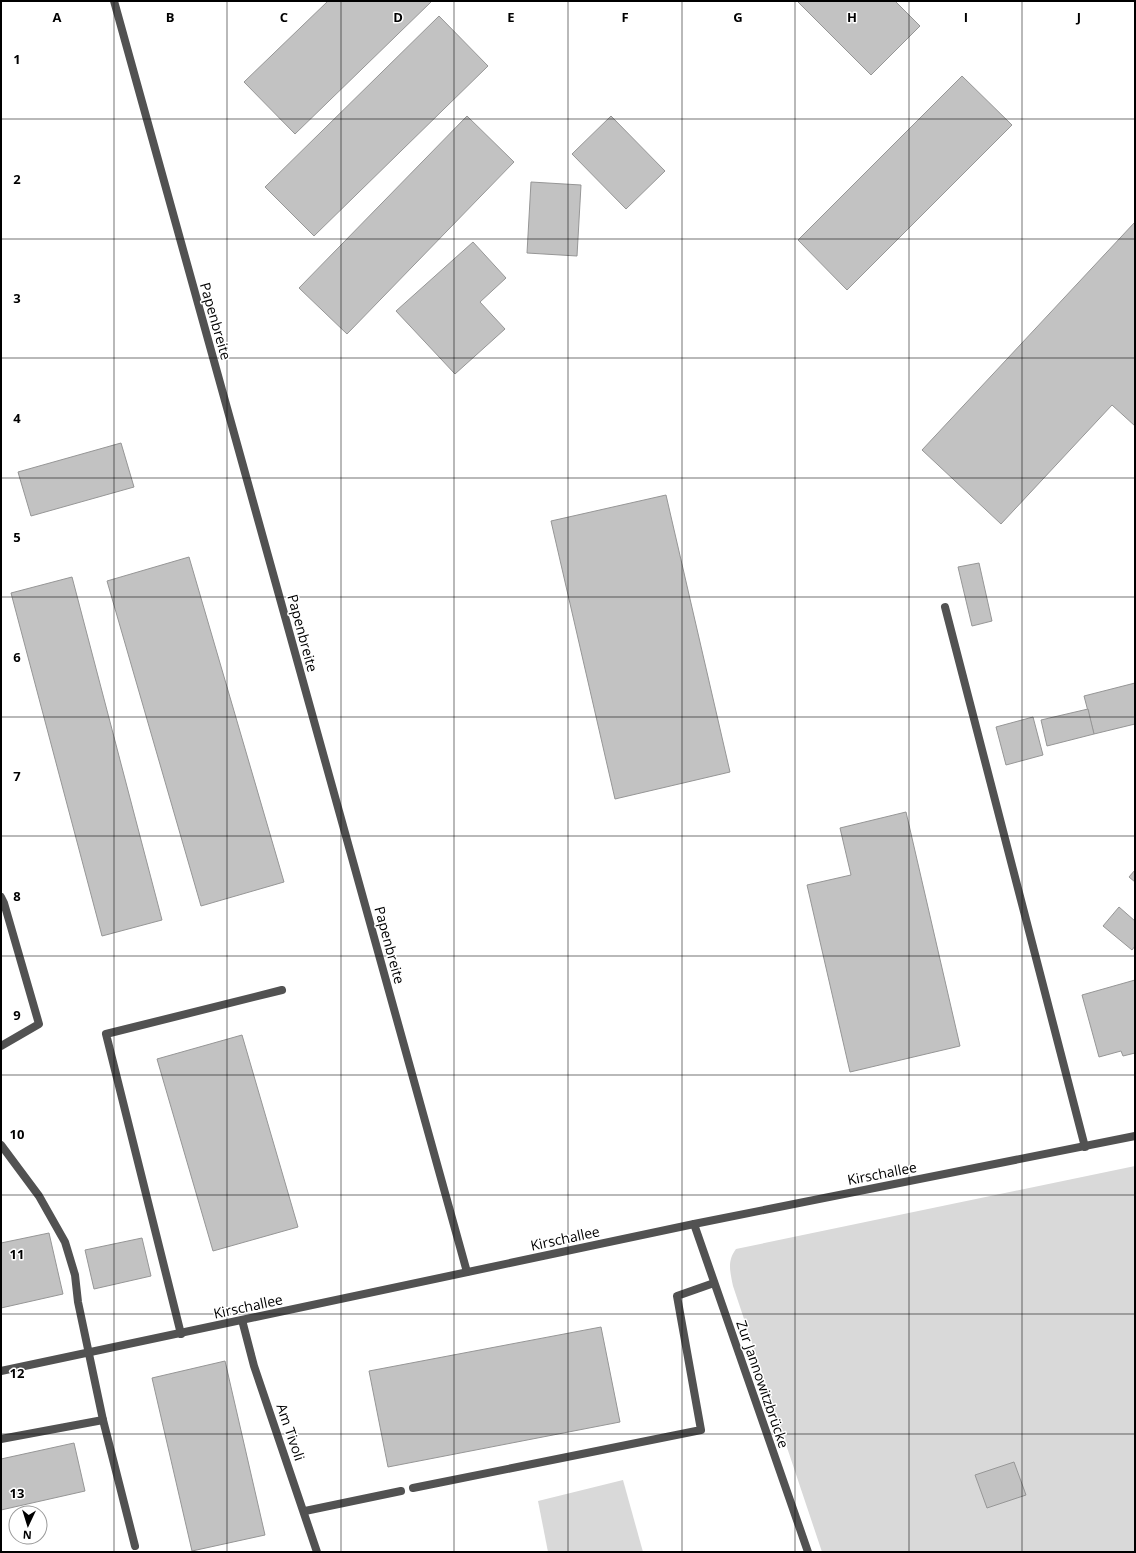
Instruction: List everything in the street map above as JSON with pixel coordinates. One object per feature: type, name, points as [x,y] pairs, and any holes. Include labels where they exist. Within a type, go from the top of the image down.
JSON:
[{"type":"street","name":"Papenbreite","points":[[114,1],[467,1272]]},
{"type":"street","points":[[944,607],[1085,1147]]},
{"type":"street","points":[[1,898],[4,903],[38,1024],[1,1046]]},
{"type":"street","points":[[181,1334],[106,1034],[282,990]]},
{"type":"street","name":"Kirschallee","points":[[1,1371],[694,1224],[1135,1136]]},
{"type":"street","points":[[1,1145],[39,1196],[66,1242],[75,1275],[78,1302],[103,1420],[135,1546]]},
{"type":"street","name":"Zur Jannowitzbrücke","points":[[694,1224],[808,1552]]},
{"type":"street","points":[[413,1488],[701,1430],[677,1296],[714,1283]]},
{"type":"street","name":"Am Tivoli","points":[[242,1320],[254,1366],[305,1511],[317,1552]]},
{"type":"street","points":[[1,1439],[103,1420]]},
{"type":"street","points":[[305,1511],[401,1491]]},
{"type":"shaded area","points":[[1135,1166],[1135,1552],[822,1552],[733,1286],[730,1262],[736,1249]]},
{"type":"shaded area","points":[[623,1480],[643,1552],[548,1552],[538,1501]]},
{"type":"building","points":[[328,1],[432,1],[295,134],[244,82]]},
{"type":"building","points":[[797,1],[895,1],[920,26],[871,75]]},
{"type":"building","points":[[439,16],[488,66],[314,236],[265,187]]},
{"type":"building","points":[[962,76],[1012,125],[847,290],[798,240]]},
{"type":"building","points":[[467,116],[514,162],[347,334],[299,288]]},
{"type":"building","points":[[611,116],[665,171],[626,209],[572,154]]},
{"type":"building","points":[[531,182],[581,185],[577,256],[527,253]]},
{"type":"building","points":[[1135,222],[1135,426],[1112,405],[1001,524],[922,450]]},
{"type":"building","points":[[473,242],[506,278],[480,302],[505,329],[455,374],[396,311]]},
{"type":"building","points":[[121,443],[134,487],[31,516],[18,472]]},
{"type":"building","points":[[666,495],[730,772],[615,799],[551,521]]},
{"type":"building","points":[[189,557],[284,882],[201,906],[107,581]]},
{"type":"building","points":[[979,563],[992,621],[972,626],[958,567]]},
{"type":"building","points":[[72,577],[162,920],[102,936],[11,593]]},
{"type":"building","points":[[1135,683],[1135,724],[1094,734],[1084,696]]},
{"type":"building","points":[[1088,709],[1094,734],[1047,746],[1041,720]]},
{"type":"building","points":[[1033,717],[1043,755],[1006,765],[996,727]]},
{"type":"building","points":[[906,812],[960,1046],[850,1072],[807,885],[851,875],[840,828]]},
{"type":"building","points":[[1135,870],[1135,882],[1129,877]]},
{"type":"building","points":[[1119,907],[1135,921],[1135,946],[1132,950],[1103,926]]},
{"type":"building","points":[[1135,980],[1135,1053],[1123,1056],[1121,1051],[1099,1057],[1082,995]]},
{"type":"building","points":[[242,1035],[298,1227],[213,1251],[157,1059]]},
{"type":"building","points":[[49,1233],[63,1294],[1,1308],[1,1243]]},
{"type":"building","points":[[142,1238],[151,1276],[94,1289],[85,1250]]},
{"type":"building","points":[[601,1327],[620,1422],[388,1467],[369,1371]]},
{"type":"building","points":[[225,1361],[265,1535],[192,1551],[152,1378]]},
{"type":"building","points":[[74,1443],[85,1491],[23,1505],[8,1505],[8,1508],[1,1510],[1,1459]]},
{"type":"building","points":[[1014,1462],[1026,1495],[987,1508],[975,1475]]}]
